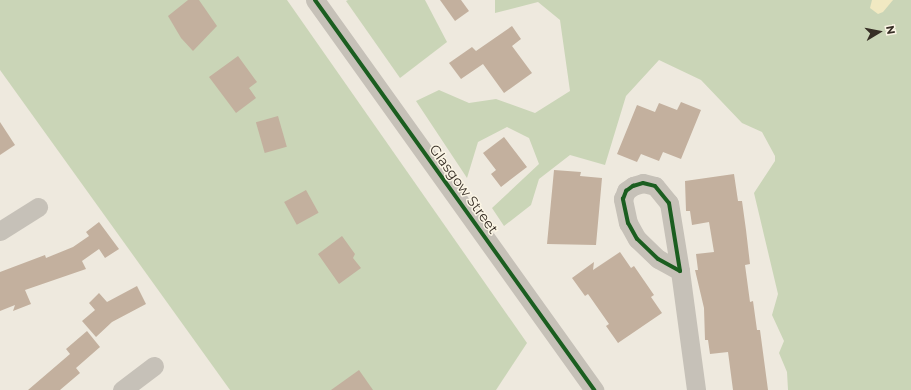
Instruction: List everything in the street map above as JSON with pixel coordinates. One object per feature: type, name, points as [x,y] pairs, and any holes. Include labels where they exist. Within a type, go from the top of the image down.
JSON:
[{"type":"street","name":"Glasgow Street","points":[[315,0],[594,390]]},
{"type":"street","points":[[0,231],[38,207]]},
{"type":"street","points":[[680,271],[696,390]]},
{"type":"street","points":[[122,390],[154,366]]},
{"type":"green space","points":[[0,0],[287,0],[527,343],[496,390],[230,390],[0,70]]},
{"type":"green space","points":[[425,0],[447,42],[400,78],[346,1]]},
{"type":"green space","points":[[495,0],[911,0],[911,390],[788,390],[787,372],[779,353],[784,341],[772,315],[778,294],[754,193],[775,161],[775,156],[762,132],[742,123],[701,80],[659,60],[626,96],[605,165],[570,155],[539,179],[531,205],[504,226],[492,208],[539,164],[529,138],[507,127],[478,142],[467,178],[416,101],[439,90],[469,103],[496,99],[535,113],[570,91],[560,20],[538,2],[495,13]]},
{"type":"sand","points":[[872,0],[893,0],[883,12],[878,14],[870,8]]},
{"type":"building","points":[[188,0],[199,0],[217,26],[193,51],[181,38],[168,16]]},
{"type":"building","points":[[440,0],[461,0],[469,11],[455,21]]},
{"type":"building","points":[[512,26],[521,39],[512,46],[532,73],[504,93],[483,64],[461,79],[449,63],[472,47],[476,51]]},
{"type":"building","points":[[238,56],[257,82],[249,88],[256,98],[236,113],[209,77]]},
{"type":"building","points":[[681,102],[701,110],[681,159],[663,152],[659,161],[641,154],[637,162],[617,154],[637,105],[655,112],[659,103],[677,110]]},
{"type":"building","points":[[278,116],[287,147],[265,153],[256,122]]},
{"type":"building","points":[[0,122],[15,145],[0,155]]},
{"type":"building","points":[[504,137],[527,167],[501,187],[491,174],[496,170],[483,153]]},
{"type":"building","points":[[554,170],[581,172],[580,176],[602,178],[596,245],[547,244]]},
{"type":"building","points":[[734,174],[738,201],[742,201],[746,230],[750,264],[745,265],[750,302],[753,301],[757,330],[760,330],[768,390],[733,390],[728,352],[710,354],[708,340],[705,340],[704,308],[695,270],[698,270],[696,254],[714,252],[709,222],[692,225],[690,211],[686,211],[685,181]]},
{"type":"building","points":[[306,190],[319,213],[297,225],[284,202]]},
{"type":"building","points":[[99,222],[119,249],[105,258],[99,249],[82,261],[86,269],[25,290],[31,304],[13,311],[15,305],[0,311],[0,272],[45,255],[46,258],[73,247],[89,236],[86,232]]},
{"type":"building","points":[[342,236],[355,254],[353,258],[361,268],[339,284],[318,254]]},
{"type":"building","points":[[620,252],[631,268],[634,266],[654,295],[651,297],[662,313],[618,343],[606,326],[609,324],[588,294],[585,296],[572,278],[594,262],[593,270]]},
{"type":"building","points":[[137,286],[146,304],[112,322],[96,337],[82,321],[95,310],[89,303],[99,293],[107,302]]},
{"type":"building","points":[[87,331],[100,347],[76,368],[80,373],[60,390],[28,390],[70,354],[66,349]]},
{"type":"building","points":[[359,370],[373,390],[331,390]]},
{"type":"cycle path","points":[[315,0],[594,390]]},
{"type":"cycle path","points":[[643,183],[655,186],[669,203],[680,271],[658,259],[637,239],[628,223],[623,199],[626,191],[633,186],[643,183]]}]
